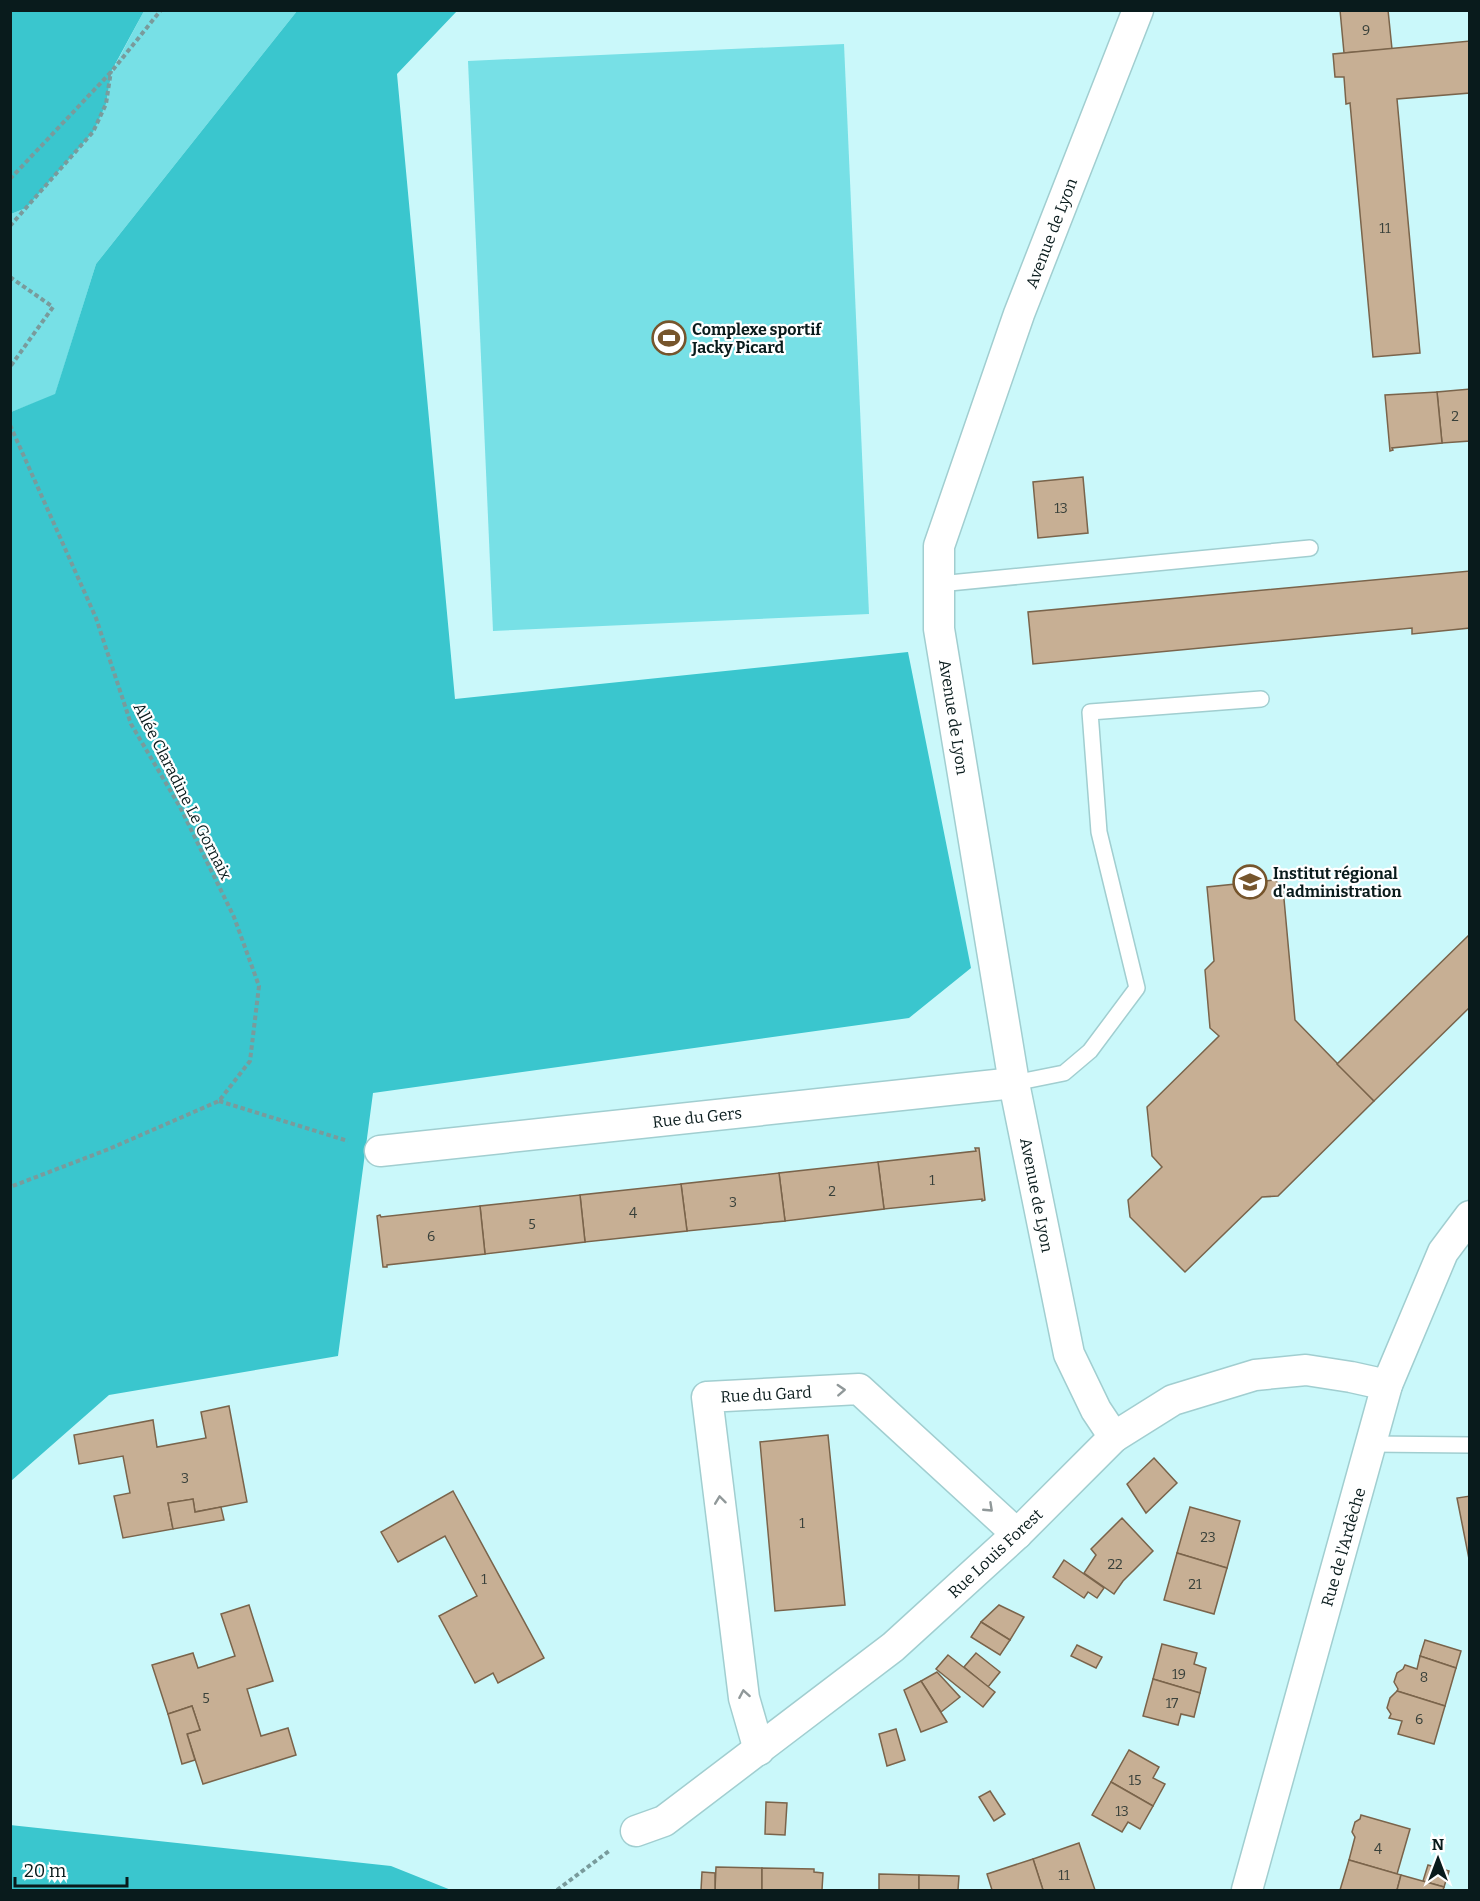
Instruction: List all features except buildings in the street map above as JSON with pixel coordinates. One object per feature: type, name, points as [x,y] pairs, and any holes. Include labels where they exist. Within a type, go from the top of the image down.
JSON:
[{"type":"street","name":"Avenue de Lyon","points":[[1114,1437],[1096,1410],[1069,1354],[1014,1083],[939,629],[939,546],[1016,325],[1138,10]]},
{"type":"street","name":"Rue du Gers","points":[[380,1151],[1014,1083]]},
{"type":"street","name":"Rue de l'Ardèche","points":[[1247,1890],[1387,1385],[1443,1252],[1470,1216]]},
{"type":"street","name":"Rue Louis Forest","points":[[636,1831],[664,1821],[893,1647],[1017,1534],[1114,1437],[1173,1400],[1255,1375],[1306,1370],[1387,1385]]},
{"type":"street","name":"Rue du Gard","points":[[759,1750],[744,1698],[707,1397],[859,1389],[1017,1534]]},
{"type":"lane","points":[[939,584],[1310,548]]},
{"type":"lane","points":[[1014,1083],[1064,1073],[1090,1051],[1137,988],[1099,832],[1090,712],[1261,699]]},
{"type":"lane","points":[[1371,1444],[1470,1445]]},
{"type":"path","points":[[10,179],[112,70],[161,10]]},
{"type":"path","points":[[10,226],[93,132],[106,104],[112,70]]},
{"type":"path","points":[[10,277],[53,307],[10,368]]},
{"type":"path","name":"Allée Claradine Le Gornaix","points":[[10,425],[96,618],[131,724],[180,807],[234,916],[259,986],[250,1061],[219,1101],[109,1149],[10,1187]]},
{"type":"path","points":[[219,1101],[380,1151]]},
{"type":"path","points":[[556,1890],[636,1831]]},
{"type":"shaded area","points":[[11,10],[144,11],[112,70],[106,104],[93,132],[26,208],[11,214]]},
{"type":"shaded area","points":[[144,11],[297,11],[96,264],[55,395],[11,412],[11,214],[26,208],[106,104],[112,71]]},
{"type":"shaded area","points":[[297,11],[457,11],[397,74],[455,699],[908,652],[971,968],[909,1018],[373,1093],[338,1356],[109,1395],[11,1481],[11,412],[55,394],[96,264]]},
{"type":"shaded area","name":"Complexe sportif Jacky Picard","points":[[844,44],[869,614],[493,631],[468,61]]},
{"type":"shaded area","points":[[10,1825],[391,1866],[451,1890],[11,1890]]},
{"type":"place","name":"Complexe sportif Jacky Picard","points":[[669,338]]},
{"type":"place","name":"Institut régional d'administration","points":[[1250,882]]}]
